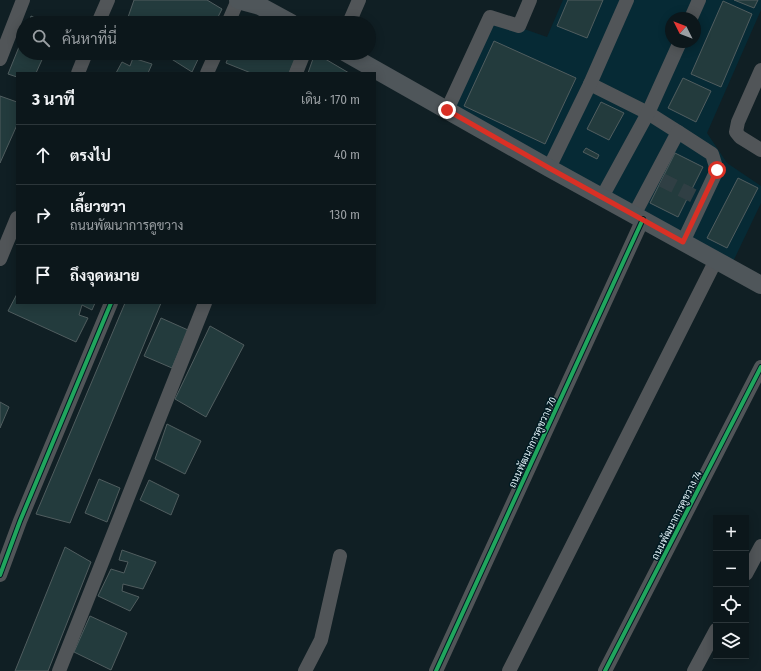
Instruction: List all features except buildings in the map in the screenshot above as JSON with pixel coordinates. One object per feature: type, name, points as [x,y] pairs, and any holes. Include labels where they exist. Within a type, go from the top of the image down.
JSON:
[{"type":"main road","points":[[238,0],[261,3],[280,16]]},
{"type":"main road","points":[[358,60],[549,168],[761,285]]},
{"type":"street","points":[[17,16],[23,0]]},
{"type":"street","points":[[101,16],[108,0]]},
{"type":"street","points":[[231,16],[238,0]]},
{"type":"street","points":[[352,16],[359,0]]},
{"type":"street","points":[[447,110],[490,17],[519,26],[530,0]]},
{"type":"street","points":[[549,168],[590,84],[627,0]]},
{"type":"street","points":[[694,12],[699,0]]},
{"type":"street","points":[[0,59],[16,18]]},
{"type":"street","points":[[602,197],[648,113],[677,48]]},
{"type":"street","points":[[78,72],[83,60]]},
{"type":"street","points":[[207,72],[213,60]]},
{"type":"street","points":[[296,72],[301,60]]},
{"type":"street","points":[[761,70],[738,122],[736,132],[740,137],[761,150]]},
{"type":"street","points":[[590,84],[648,113],[712,154],[717,170],[698,198],[683,242]]},
{"type":"street","name":"ถนนพัฒนาการคูขวาง 70","points":[[436,671],[639,217],[659,178],[678,132]]},
{"type":"street","points":[[0,259],[16,220]]},
{"type":"street","points":[[509,671],[716,260]]},
{"type":"street","points":[[0,575],[20,521],[112,304]]},
{"type":"street","points":[[59,671],[205,304]]},
{"type":"street","name":"ถนนพัฒนาการคูขวาง 74","points":[[605,671],[761,367]]},
{"type":"street","points":[[749,568],[761,546]]},
{"type":"street","points":[[305,671],[321,640],[340,556]]},
{"type":"street","points":[[694,671],[713,636]]},
{"type":"shaded area","points":[[563,0],[761,0],[761,10],[707,133],[727,163],[761,186],[761,203],[730,268],[447,110],[490,17],[547,37]]},
{"type":"tunnel","points":[[662,180],[694,196]]},
{"type":"cycle path","points":[[436,671],[643,219]]},
{"type":"cycle path","points":[[0,575],[20,521],[111,304]]},
{"type":"cycle path","points":[[605,671],[761,367]]},
{"type":"route","points":[[447,110],[683,242],[717,170]]}]
